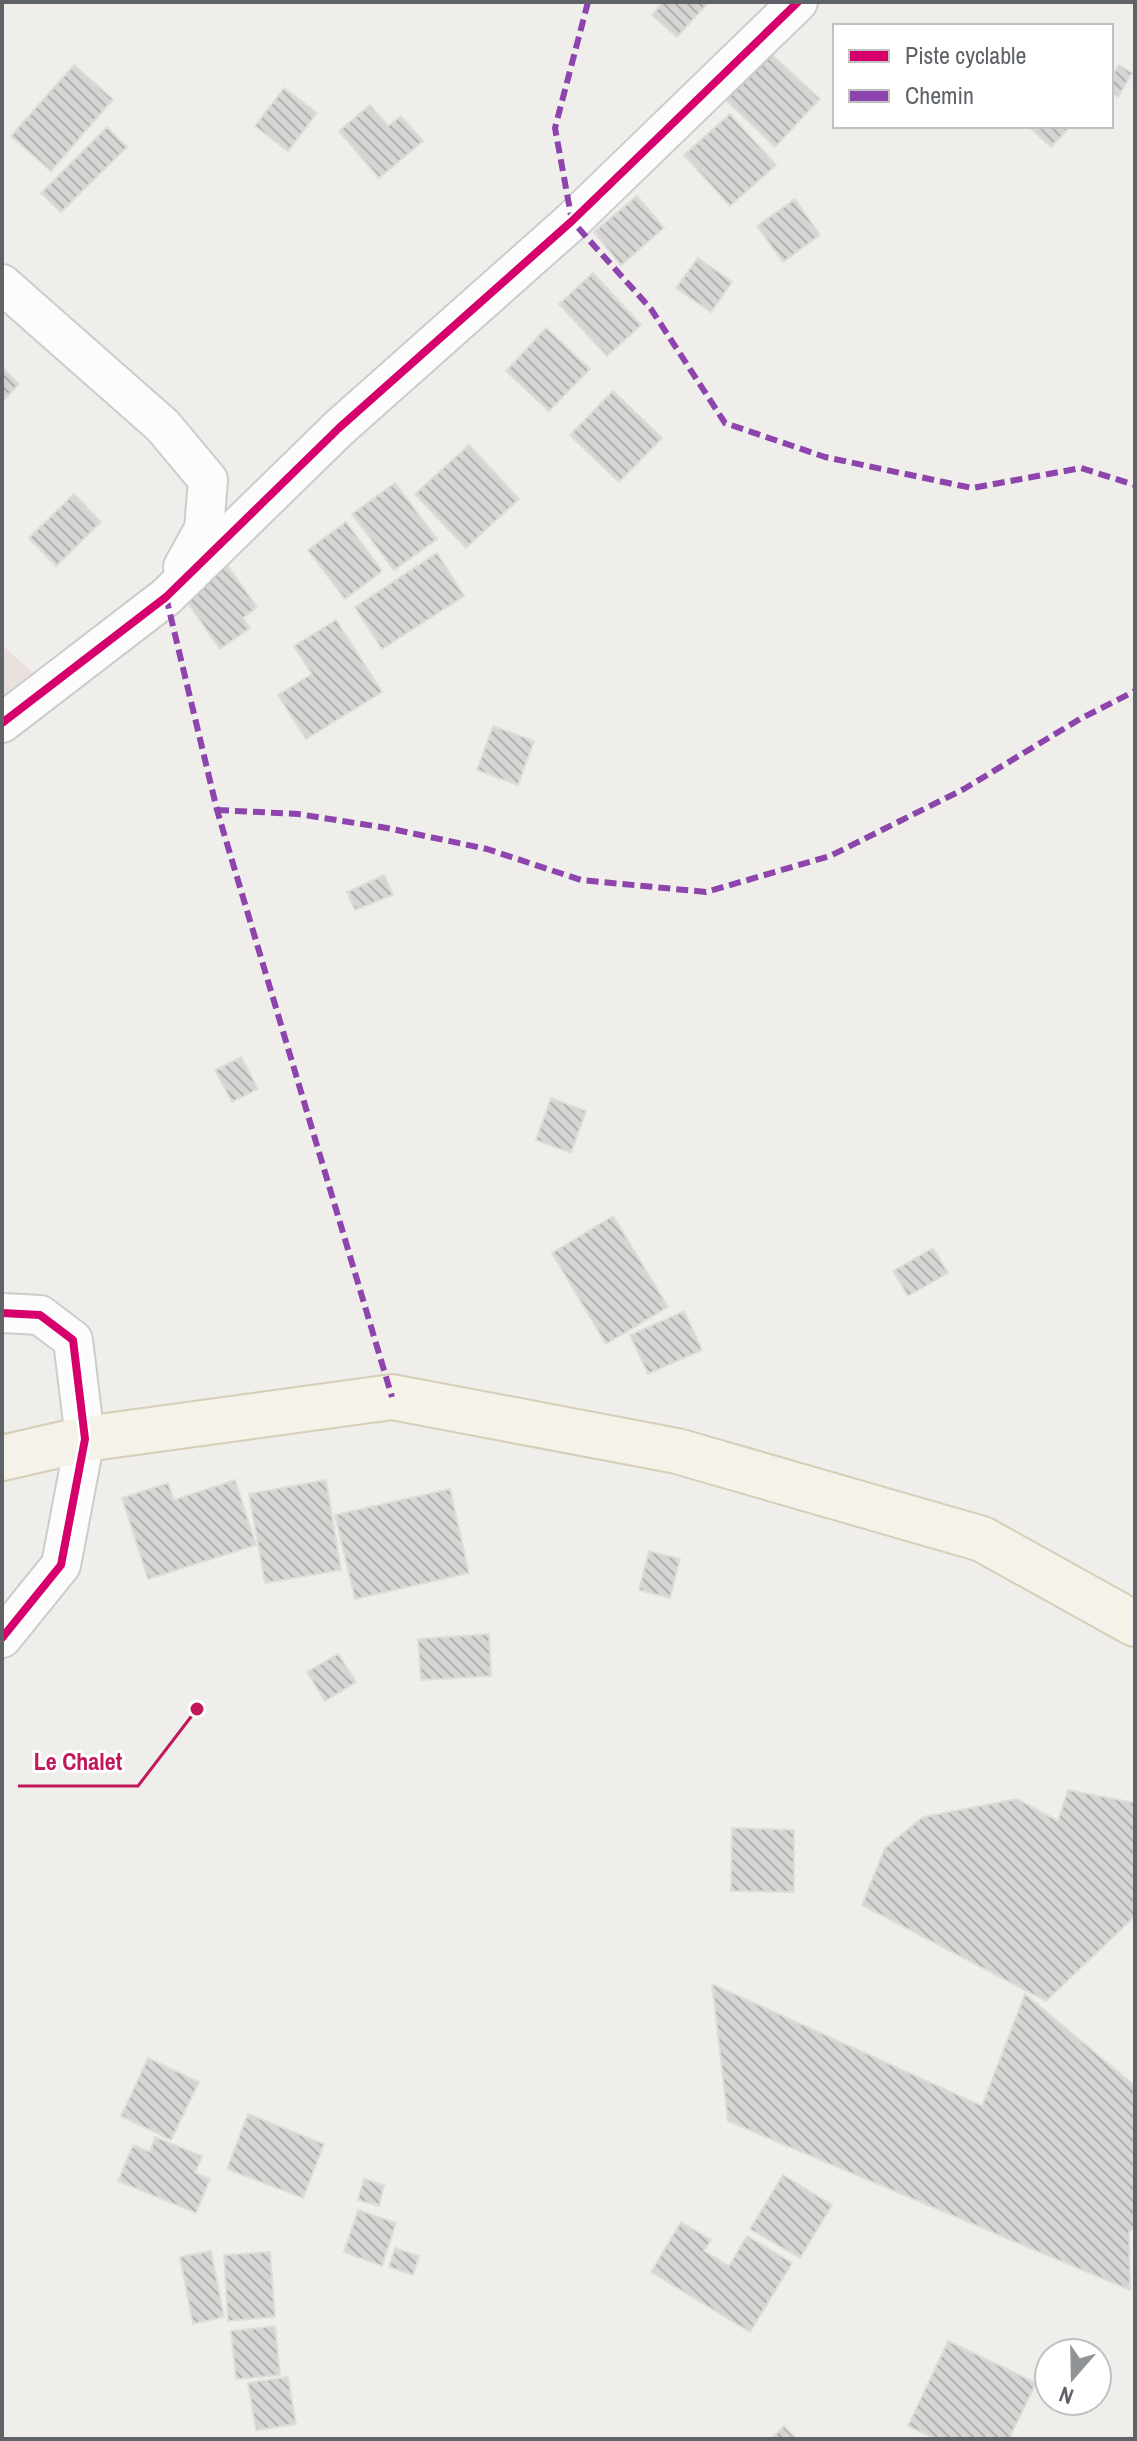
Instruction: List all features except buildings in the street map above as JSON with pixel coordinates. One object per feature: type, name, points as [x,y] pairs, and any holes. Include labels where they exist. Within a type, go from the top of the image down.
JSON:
[{"type":"main road","points":[[2,1458],[85,1439],[392,1397],[677,1451],[982,1539],[1135,1624]]},
{"type":"street","points":[[2,723],[166,597],[339,428],[572,221],[798,2]]},
{"type":"street","points":[[2,284],[163,426],[208,480],[204,529],[166,597]]},
{"type":"street","points":[[2,1313],[40,1315],[73,1340],[85,1439],[61,1565],[2,1638]]},
{"type":"shaded area","points":[[2,645],[42,681],[2,714]]},
{"type":"marked path","points":[[588,2],[555,128],[572,221],[651,309],[725,423],[825,457],[972,488],[1081,468],[1135,485]]},
{"type":"marked path","points":[[166,597],[217,810],[392,1397]]},
{"type":"marked path","points":[[217,810],[298,814],[387,828],[487,849],[581,880],[706,892],[830,856],[964,789],[1080,719],[1135,691]]},
{"type":"cycle path","points":[[2,723],[166,597],[339,428],[572,221],[798,2]]},
{"type":"cycle path","points":[[2,1313],[40,1315],[73,1340],[85,1439],[61,1565],[2,1638]]},
{"type":"place","name":"Le Chalet","points":[[197,1709]]}]
